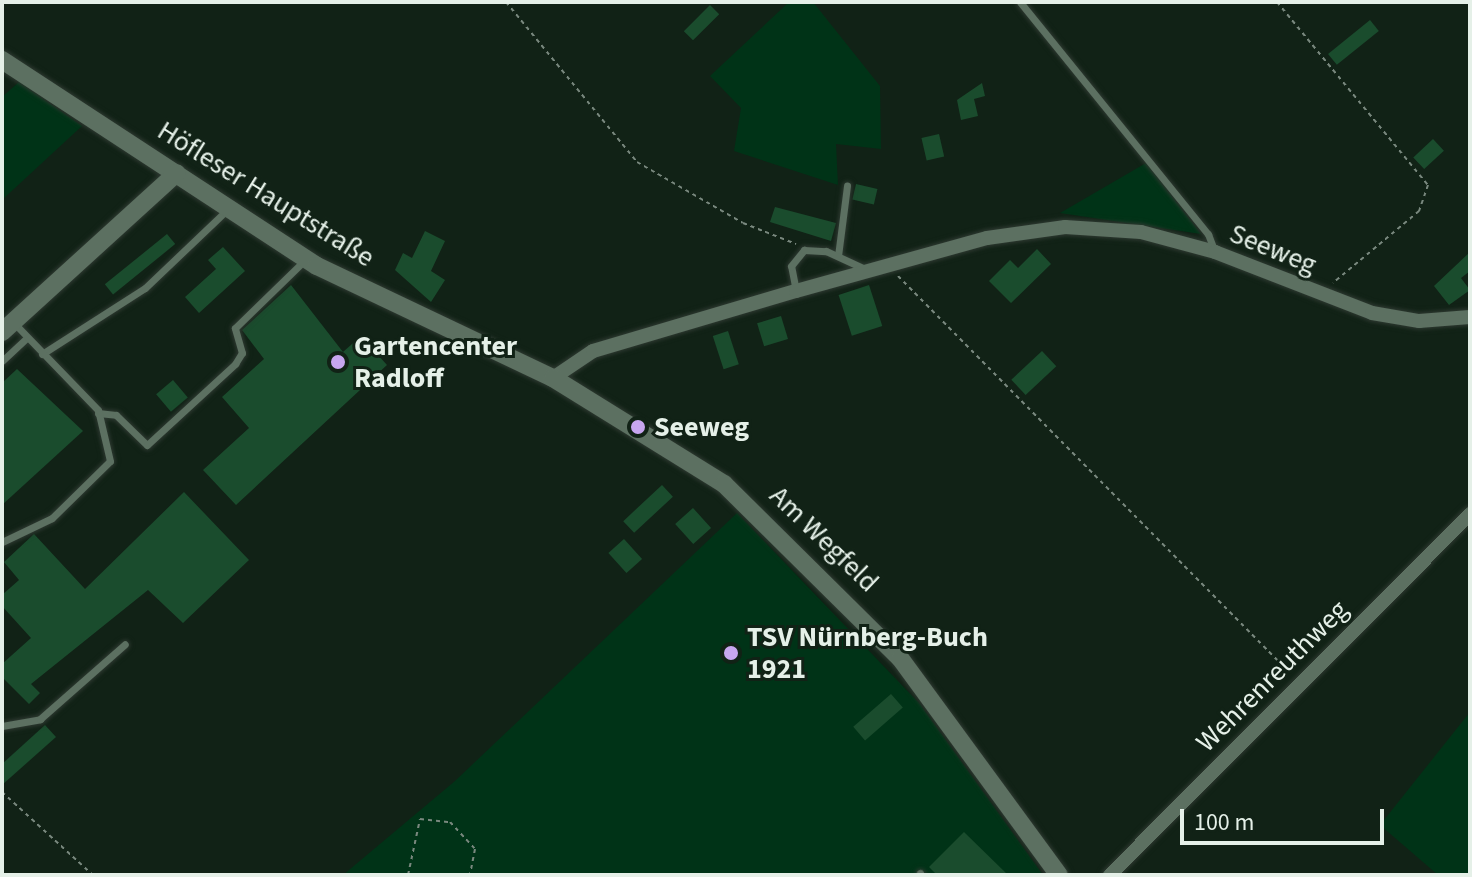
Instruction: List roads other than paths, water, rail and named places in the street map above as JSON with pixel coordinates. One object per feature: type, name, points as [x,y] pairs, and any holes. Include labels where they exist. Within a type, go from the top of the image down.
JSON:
[{"type":"street","name":"Höfleser Hauptstraße","points":[[2,60],[306,259],[553,378]]},
{"type":"street","points":[[8,327],[177,173]]},
{"type":"street","name":"Seeweg","points":[[553,378],[593,351],[867,270],[987,238],[1065,227],[1141,232],[1215,252],[1326,298],[1419,321],[1470,317]]},
{"type":"street","name":"Am Wegfeld","points":[[553,378],[694,462],[804,556],[930,694],[1059,875]]},
{"type":"street","name":"Wehrenreuthweg","points":[[1110,875],[1470,514]]},
{"type":"lane","points":[[1020,2],[1208,234],[1215,252]]},
{"type":"lane","points":[[838,256],[847,186]]},
{"type":"lane","points":[[42,354],[145,288],[228,209]]},
{"type":"lane","points":[[796,291],[791,266],[804,250],[838,256],[867,270]]},
{"type":"lane","points":[[98,413],[116,415],[147,445],[235,364],[242,353],[235,328],[306,259]]},
{"type":"lane","points":[[2,542],[52,518],[110,461],[98,413],[27,338],[8,327]]},
{"type":"lane","points":[[2,361],[27,338]]},
{"type":"lane","points":[[2,726],[40,719],[125,644]]},
{"type":"place","name":"Gartencenter Radloff","points":[[338,362]]},
{"type":"place","name":"Seeweg","points":[[638,427]]},
{"type":"place","name":"TSV Nürnberg-Buch 1921","points":[[731,653]]}]
